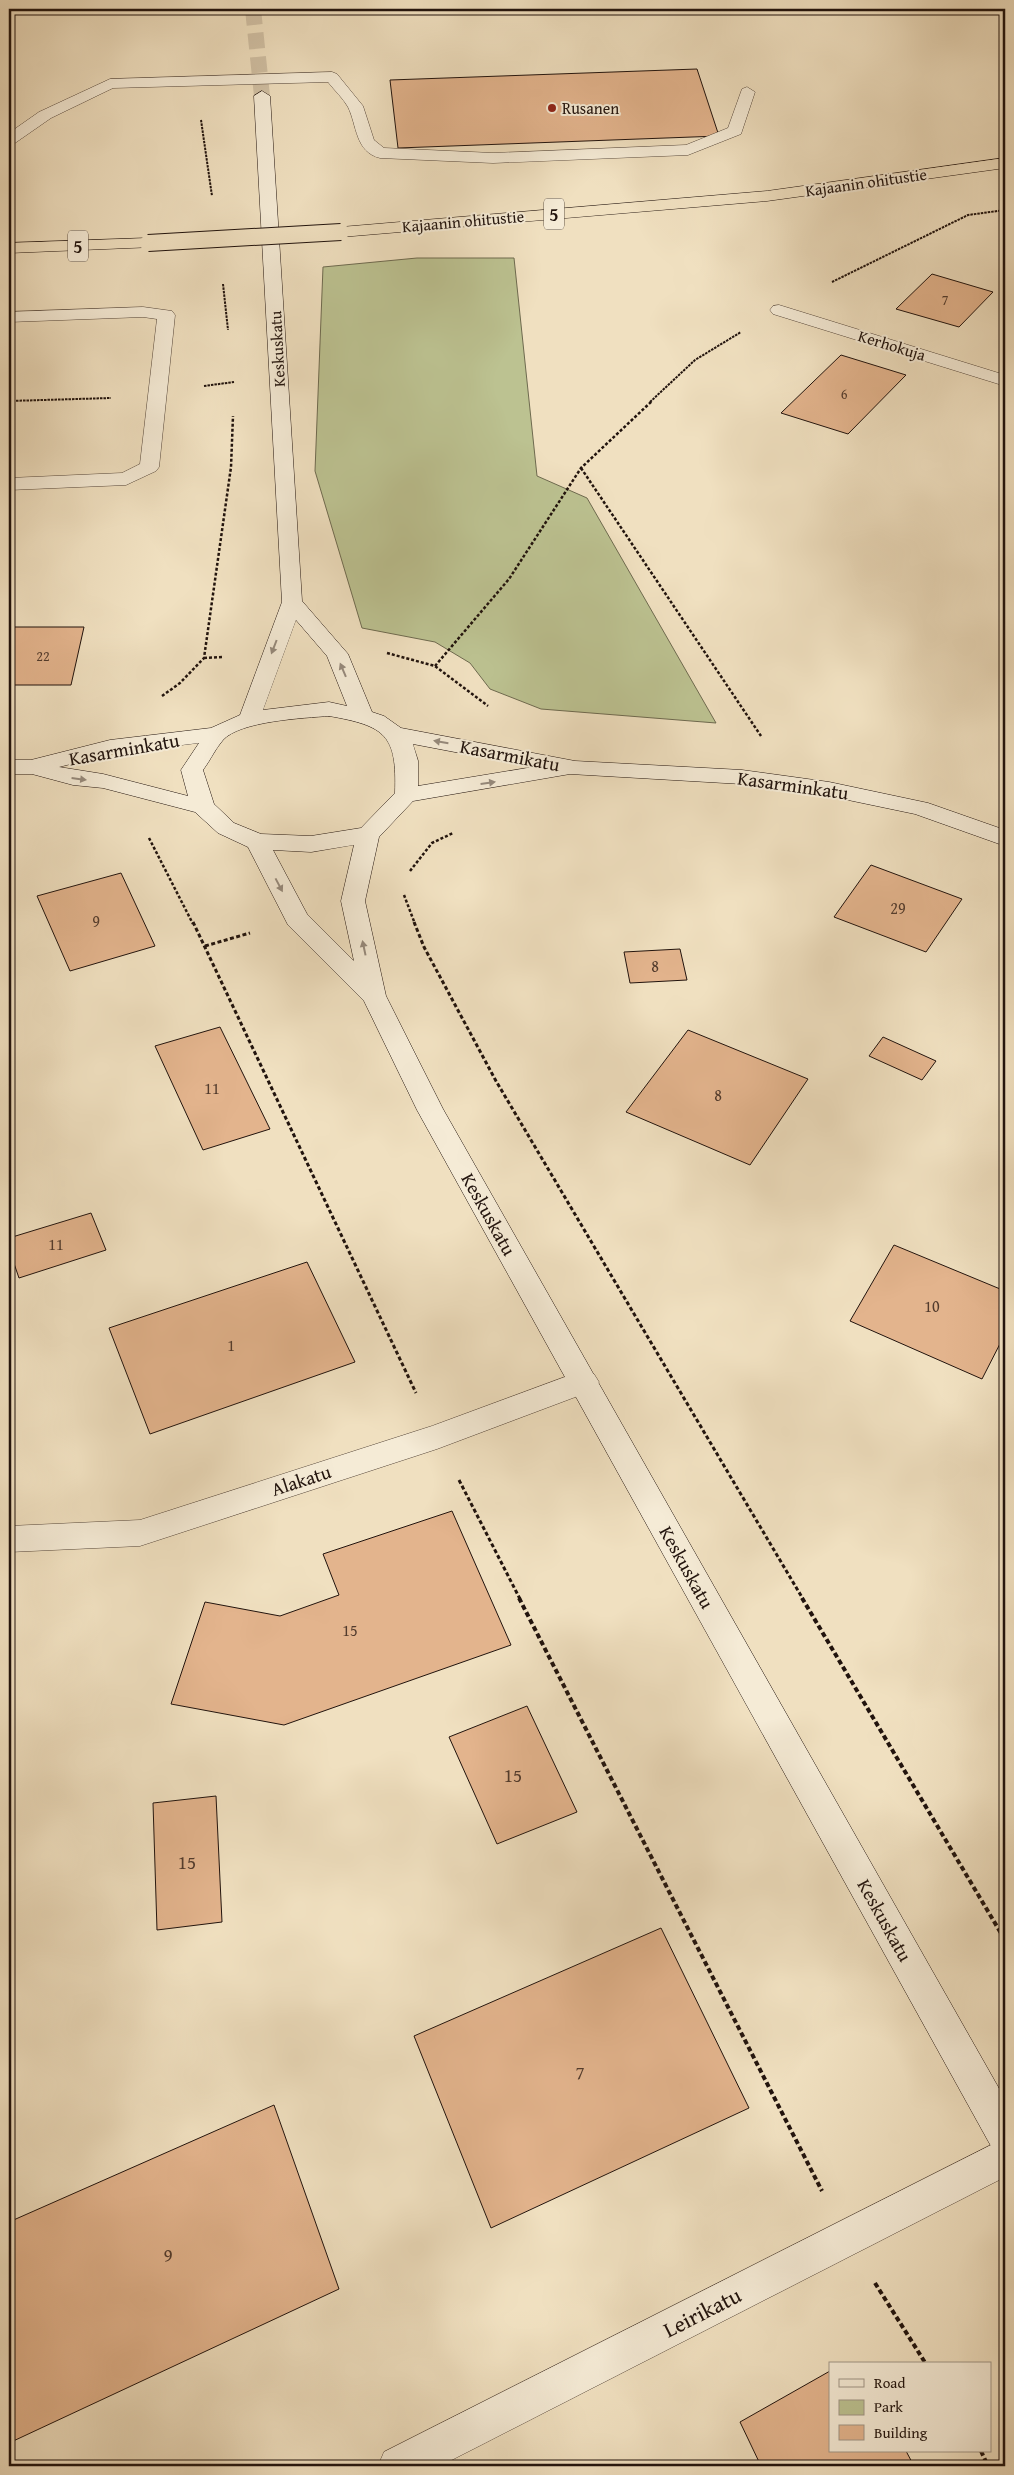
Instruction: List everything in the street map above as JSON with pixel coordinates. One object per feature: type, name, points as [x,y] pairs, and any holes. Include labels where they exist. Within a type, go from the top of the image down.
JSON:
[{"type":"highway","name":"Kajaanin ohitustie","points":[[9,248],[148,243],[341,232],[767,196],[1005,163]]},
{"type":"street","points":[[9,140],[45,115],[110,84],[332,77],[355,106],[366,142],[380,153],[493,158],[688,150],[735,131],[747,92]]},
{"type":"street","name":"Keskuskatu","points":[[249,719],[292,602],[262,96]]},
{"type":"street","name":"Kerhokuja","points":[[779,310],[1005,381]]},
{"type":"street","points":[[9,317],[143,312],[166,315],[149,467],[126,479],[9,484]]},
{"type":"street","points":[[292,602],[337,654],[362,715]]},
{"type":"street","points":[[329,709],[362,715],[383,723],[395,734],[407,757],[406,795],[368,835],[311,844],[257,842],[226,828],[203,807],[192,770],[216,734],[249,719],[290,712],[329,709]]},
{"type":"street","name":"Kasarminkatu","points":[[9,767],[31,767],[110,748],[216,734]]},
{"type":"street","name":"Kasarmikatu","points":[[395,734],[575,768]]},
{"type":"street","name":"Kasarminkatu","points":[[31,767],[73,778],[103,781],[203,807]]},
{"type":"street","name":"Kasarmikatu","points":[[406,795],[575,768]]},
{"type":"street","name":"Kasarminkatu","points":[[575,768],[742,777],[829,789],[920,808],[1005,838]]},
{"type":"street","name":"Keskuskatu","points":[[368,835],[353,900],[374,996],[430,1110],[1005,2135]]},
{"type":"street","name":"Keskuskatu","points":[[257,842],[297,918],[374,996]]},
{"type":"street","name":"Alakatu","points":[[9,1539],[140,1533],[437,1437],[584,1382]]},
{"type":"street","name":"Leirikatu","points":[[398,2466],[1005,2157]]},
{"type":"path","points":[[435,666],[509,578],[581,468],[696,360],[779,310],[896,248],[968,215],[1005,210]]},
{"type":"path","points":[[581,468],[764,740]]},
{"type":"path","points":[[145,829],[205,946],[437,1437],[846,2238],[925,2362]]},
{"type":"path","points":[[405,876],[432,843],[457,831]]},
{"type":"path","points":[[403,892],[424,948],[496,1081],[1005,1940]]},
{"type":"path","points":[[981,2452],[988,2466]]},
{"type":"green space","points":[[417,258],[514,258],[537,476],[587,498],[716,723],[541,709],[490,689],[470,663],[435,642],[362,628],[315,471],[323,267]]},
{"type":"building","name":"Rusanen","points":[[697,69],[719,136],[398,148],[390,80]]},
{"type":"building","points":[[932,274],[993,292],[959,327],[896,309]]},
{"type":"building","points":[[841,355],[906,375],[848,434],[781,413]]},
{"type":"building","points":[[9,627],[84,627],[71,685],[9,685]]},
{"type":"building","points":[[871,865],[962,899],[926,952],[834,917]]},
{"type":"building","points":[[121,873],[155,946],[70,971],[37,896]]},
{"type":"building","points":[[680,949],[687,980],[630,983],[624,952]]},
{"type":"building","points":[[220,1027],[270,1129],[203,1150],[155,1046]]},
{"type":"building","points":[[688,1030],[808,1079],[750,1165],[626,1112]]},
{"type":"building","points":[[883,1037],[936,1061],[922,1080],[869,1056]]},
{"type":"building","points":[[91,1213],[106,1250],[19,1278],[9,1249],[9,1238]]},
{"type":"building","points":[[894,1245],[1005,1291],[1005,1334],[982,1379],[850,1321]]},
{"type":"building","points":[[307,1262],[355,1362],[150,1434],[109,1328]]},
{"type":"building","points":[[452,1511],[511,1645],[284,1725],[171,1704],[205,1602],[280,1616],[339,1595],[323,1554]]},
{"type":"building","points":[[527,1706],[577,1812],[497,1844],[449,1737]]},
{"type":"building","points":[[216,1796],[222,1922],[157,1930],[153,1803]]},
{"type":"building","points":[[661,1928],[749,2108],[491,2228],[414,2036]]},
{"type":"building","points":[[274,2105],[339,2289],[9,2443],[9,2222]]},
{"type":"building","points":[[829,2372],[829,2452],[907,2452],[914,2466],[761,2466],[740,2422]]},
{"type":"tunnel","points":[[253,9],[262,96]]},
{"type":"place","name":"Rusanen","points":[[552,108]]}]
